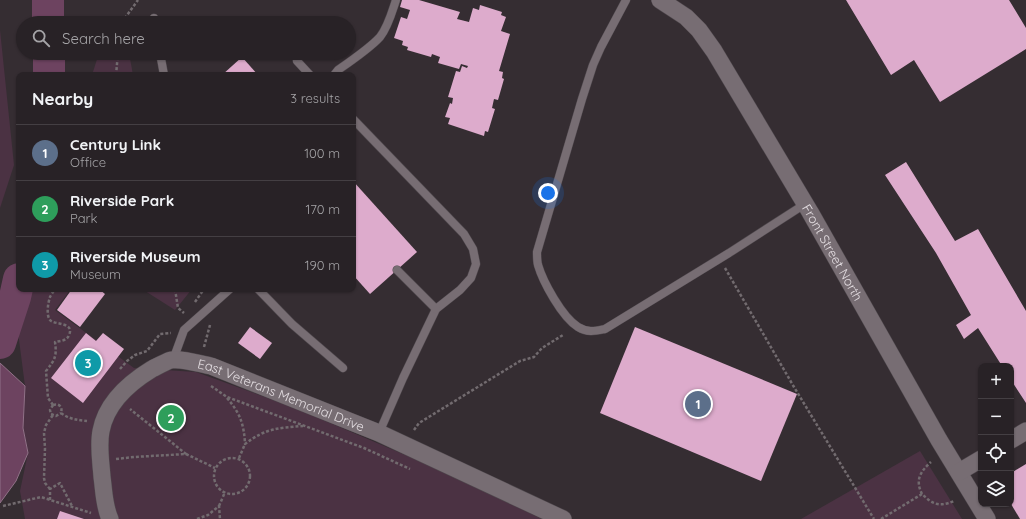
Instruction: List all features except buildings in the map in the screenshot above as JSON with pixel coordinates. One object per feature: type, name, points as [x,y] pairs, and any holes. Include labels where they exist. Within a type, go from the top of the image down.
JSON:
[{"type":"street","name":"Front Street North","points":[[660,0],[686,17],[699,30],[714,51],[805,204],[939,440],[987,519]]},
{"type":"street","points":[[103,516],[106,507],[100,443],[103,423],[106,415],[117,398],[136,380],[165,362],[173,360]]},
{"type":"street","name":"East Veterans Memorial Drive","points":[[173,360],[211,366],[379,433],[563,519]]},
{"type":"street","points":[[1014,438],[1026,431]]},
{"type":"street","points":[[959,472],[978,461]]},
{"type":"lane","points":[[356,57],[373,44],[380,36],[392,14],[396,0]]},
{"type":"lane","points":[[626,0],[601,47],[594,65],[582,99],[537,252],[537,263],[554,300],[570,321],[577,327],[592,332],[605,329],[805,204]]},
{"type":"lane","points":[[161,60],[163,72]]},
{"type":"lane","points":[[336,72],[351,60]]},
{"type":"lane","points":[[297,62],[307,72]]},
{"type":"lane","points":[[356,122],[464,234],[473,249],[476,264],[471,278],[460,290],[436,309],[379,433]]},
{"type":"lane","points":[[397,270],[436,309]]},
{"type":"lane","points":[[173,360],[184,330],[226,292]]},
{"type":"lane","points":[[261,292],[292,324],[343,368]]},
{"type":"path","points":[[126,16],[138,0]]},
{"type":"path","points":[[116,72],[117,60]]},
{"type":"path","points":[[720,258],[790,381],[874,519]]},
{"type":"path","points":[[52,292],[50,297],[48,315],[50,320],[64,324],[70,330],[70,334],[65,340],[55,342],[55,361],[46,371],[48,398],[52,405],[50,410],[51,414],[53,415]]},
{"type":"path","points":[[175,292],[178,308],[186,314]]},
{"type":"path","points":[[204,349],[217,300]]},
{"type":"path","points":[[414,430],[419,423],[520,361],[534,357],[542,348],[563,335]]},
{"type":"path","points":[[209,384],[233,404],[240,416],[244,430],[245,444],[239,458]]},
{"type":"path","points":[[226,397],[364,448],[414,470]]},
{"type":"path","points":[[117,398],[186,454],[215,468]]},
{"type":"path","points":[[52,405],[56,404],[60,406],[62,409],[61,413]]},
{"type":"path","points":[[53,415],[58,416],[61,413]]},
{"type":"path","points":[[61,413],[73,420],[85,421]]},
{"type":"path","points":[[50,500],[50,489],[45,483],[44,478],[44,433],[46,425],[53,415]]},
{"type":"path","points":[[245,444],[264,432],[275,429],[306,426]]},
{"type":"path","points":[[101,461],[134,457],[186,454]]},
{"type":"path","points":[[233,457],[239,458],[248,466],[251,477],[246,488],[242,492],[230,494],[220,489],[216,485],[214,480],[215,468],[222,460],[233,457]]},
{"type":"path","points":[[931,462],[921,472],[919,478],[919,489],[928,500],[934,503],[947,504],[954,501]]},
{"type":"path","points":[[50,489],[60,484],[72,507]]},
{"type":"path","points":[[197,519],[208,515],[219,506],[225,492]]},
{"type":"path","points":[[881,519],[922,494]]},
{"type":"path","points":[[3,506],[40,497],[103,516]]},
{"type":"path","points":[[219,506],[220,519]]},
{"type":"shaded area","points":[[0,30],[14,165],[0,208]]},
{"type":"shaded area","points":[[97,60],[130,60],[132,72],[93,72]]},
{"type":"shaded area","points":[[24,292],[69,292],[55,310],[134,368],[196,372],[295,408],[417,460],[542,519],[25,519],[20,491],[28,453],[23,428],[25,386],[18,332]]},
{"type":"shaded area","points":[[147,292],[190,292],[175,310]]},
{"type":"shaded area","points":[[0,363],[25,386],[23,428],[28,453],[16,481],[0,503]]},
{"type":"shaded area","points":[[920,451],[962,519],[801,519]]},
{"type":"waterway","points":[[48,0],[48,16]]},
{"type":"waterway","points":[[49,60],[49,72]]},
{"type":"waterway","points":[[0,343],[16,292]]},
{"type":"place","name":"Riverside Museum","points":[[88,363]]},
{"type":"place","name":"Century Link","points":[[698,404]]},
{"type":"place","name":"Riverside Park","points":[[171,418]]}]
